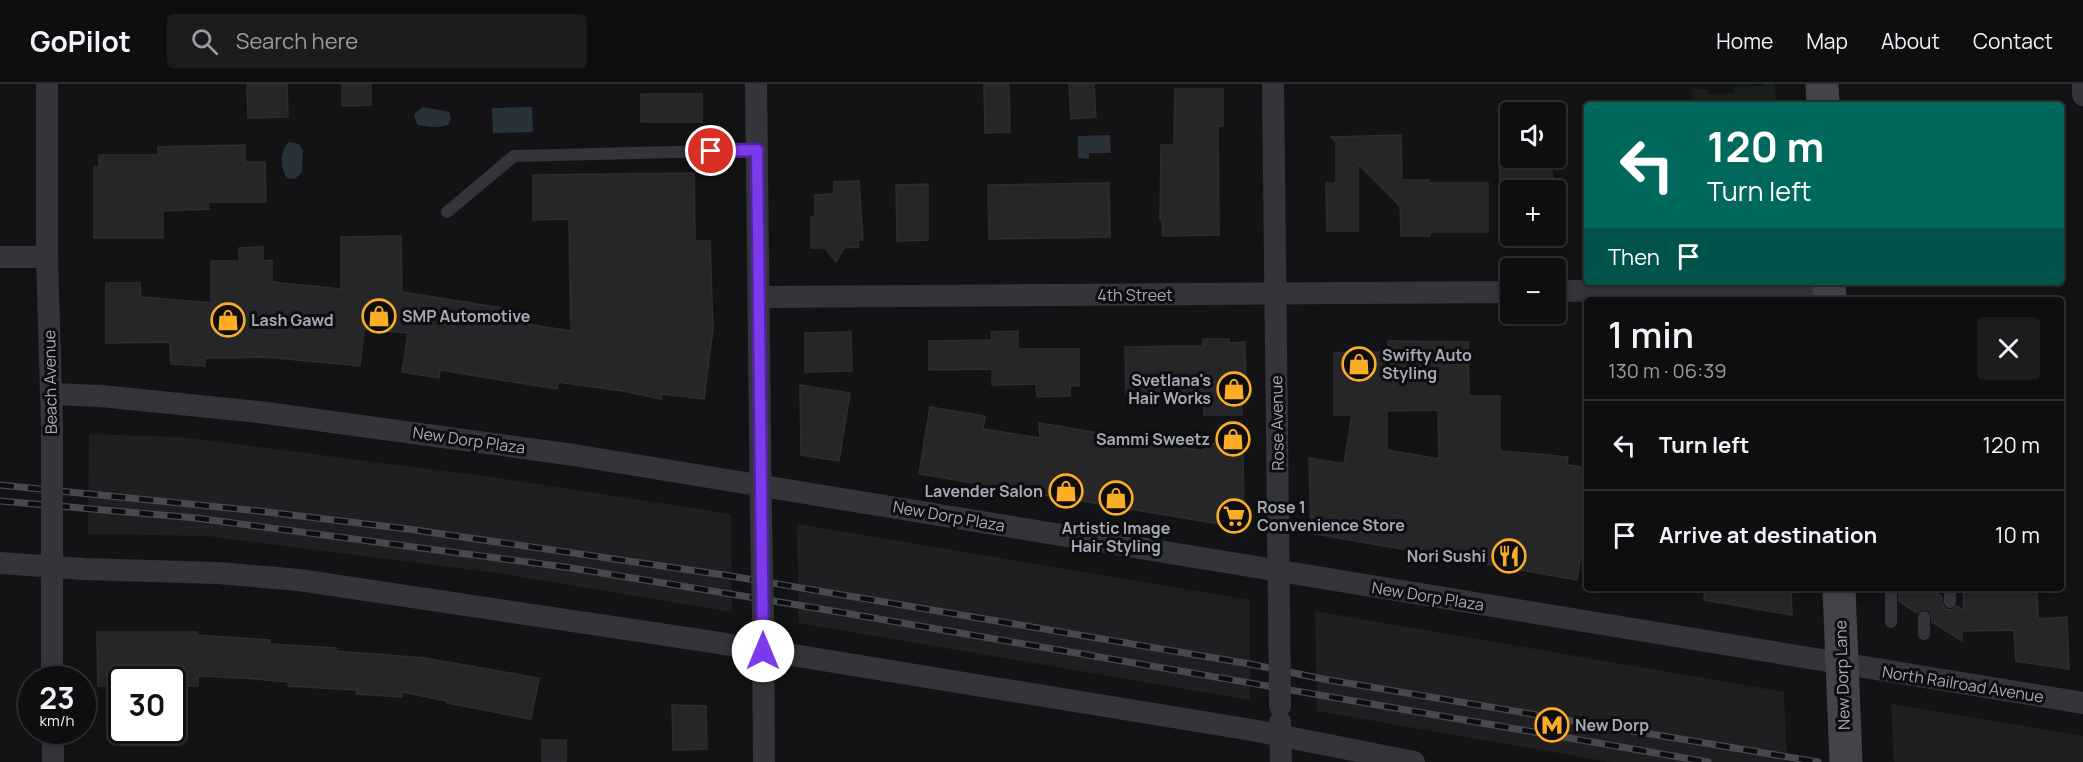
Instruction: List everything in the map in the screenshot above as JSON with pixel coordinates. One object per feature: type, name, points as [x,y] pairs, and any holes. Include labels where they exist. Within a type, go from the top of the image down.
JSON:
[{"type":"street","name":"Beach Avenue","points":[[47,84],[47,257],[52,428],[52,666]]},
{"type":"street","points":[[756,84],[764,762]]},
{"type":"street","name":"Rose Avenue","points":[[1273,84],[1281,762]]},
{"type":"street","points":[[1822,84],[1823,102]]},
{"type":"street","points":[[2083,84],[2083,95]]},
{"type":"street","points":[[0,257],[47,257]]},
{"type":"street","points":[[1566,291],[1829,289]]},
{"type":"street","name":"4th Street","points":[[759,297],[1500,291]]},
{"type":"street","name":"New Dorp Plaza","points":[[51,394],[179,403],[326,420],[563,453],[1843,665]]},
{"type":"street","points":[[0,563],[218,573],[298,580],[763,651],[1281,735],[1414,762]]},
{"type":"street","name":"New Dorp Lane","points":[[1839,591],[1846,762]]},
{"type":"street","name":"North Railroad Avenue","points":[[1843,665],[2083,703]]},
{"type":"street","points":[[53,744],[53,762]]},
{"type":"lane","points":[[447,212],[514,156],[757,150]]},
{"type":"lane","points":[[1891,591],[1891,622]]},
{"type":"lane","points":[[1950,591],[1950,602]]},
{"type":"lane","points":[[1924,617],[1924,634]]},
{"type":"shaded area","points":[[1764,84],[1775,84],[1776,102],[1693,102],[1692,89],[1707,89],[1708,94],[1734,93],[1734,87],[1763,86]]},
{"type":"shaded area","points":[[423,107],[449,112],[451,118],[449,124],[433,127],[417,124],[414,114]]},
{"type":"shaded area","points":[[532,107],[533,132],[493,133],[492,108]]},
{"type":"shaded area","points":[[1110,135],[1111,153],[1089,153],[1089,159],[1078,158],[1078,136]]},
{"type":"shaded area","points":[[289,142],[299,144],[303,151],[302,172],[295,179],[287,178],[282,164],[284,150]]},
{"type":"shaded area","points":[[89,434],[180,437],[492,477],[731,514],[732,612],[504,574],[207,536],[88,534]]},
{"type":"shaded area","points":[[797,524],[1250,600],[1250,700],[799,623]]},
{"type":"shaded area","points":[[1315,611],[1784,692],[1787,762],[1610,762],[1317,711]]},
{"type":"shaded area","points":[[1891,704],[2083,736],[2083,762],[1894,762]]},
{"type":"building","points":[[247,84],[287,84],[288,117],[248,118]]},
{"type":"building","points":[[342,84],[371,84],[371,105],[342,106]]},
{"type":"building","points":[[984,84],[1009,84],[1010,132],[985,133]]},
{"type":"building","points":[[1069,84],[1094,84],[1096,117],[1071,119]]},
{"type":"building","points":[[1175,89],[1223,89],[1223,126],[1218,126],[1219,235],[1163,236],[1162,220],[1160,220],[1161,145],[1174,145]]},
{"type":"building","points":[[641,94],[702,94],[702,122],[641,122]]},
{"type":"building","points":[[1401,135],[1402,180],[1429,180],[1429,183],[1488,183],[1488,232],[1430,232],[1430,236],[1401,236],[1400,206],[1358,164],[1358,231],[1327,231],[1326,183],[1336,183],[1336,142],[1331,137]]},
{"type":"building","points":[[245,145],[245,162],[265,162],[266,202],[208,202],[209,209],[163,211],[163,238],[94,238],[94,167],[99,167],[99,155],[158,155],[158,147]]},
{"type":"building","points":[[1499,158],[1500,168],[1552,168],[1552,180],[1500,180],[1500,190]]},
{"type":"building","points":[[694,173],[695,241],[710,241],[713,329],[704,399],[662,394],[661,399],[558,382],[557,389],[440,370],[439,378],[402,372],[408,333],[364,329],[360,366],[265,357],[205,358],[205,366],[171,364],[170,342],[106,343],[106,283],[140,283],[141,297],[211,303],[211,261],[239,261],[239,248],[263,247],[263,261],[272,260],[272,282],[341,289],[341,237],[401,236],[402,292],[502,308],[501,320],[571,331],[569,219],[533,220],[533,175]]},
{"type":"building","points":[[859,181],[863,240],[858,240],[859,247],[844,248],[836,262],[825,248],[811,248],[811,217],[815,218],[815,195],[834,194],[834,182]]},
{"type":"building","points":[[1109,183],[1110,237],[989,239],[988,185]]},
{"type":"building","points":[[928,184],[928,240],[897,241],[896,185]]},
{"type":"building","points":[[1018,331],[1018,349],[1079,349],[1079,386],[1070,386],[1070,396],[1037,397],[1036,384],[992,385],[992,369],[929,370],[929,341],[992,340],[991,332]]},
{"type":"building","points":[[851,332],[852,371],[805,372],[805,333]]},
{"type":"building","points":[[1203,339],[1229,339],[1229,343],[1245,342],[1246,404],[1242,404],[1242,415],[1204,415],[1203,392],[1126,394],[1125,347],[1203,346]]},
{"type":"building","points":[[1388,341],[1468,342],[1469,396],[1500,396],[1500,451],[1568,457],[1567,465],[1584,468],[1584,538],[1577,580],[1311,533],[1309,458],[1344,464],[1352,415],[1334,415],[1334,353],[1388,352]],"holes":[[[1438,410],[1439,459],[1387,450],[1387,411]]]},
{"type":"building","points":[[800,385],[850,393],[839,461],[801,455]]},
{"type":"building","points":[[930,407],[985,416],[983,429],[1040,438],[1039,423],[1204,451],[1204,442],[1243,448],[1244,528],[919,474]]},
{"type":"building","points":[[1705,591],[1791,591],[1792,615],[1704,600]]},
{"type":"building","points":[[1899,591],[1933,591],[1942,597],[1945,609],[1951,610],[1957,606],[1964,610],[1963,591],[2037,591],[2038,619],[2067,617],[2069,669],[2016,661],[2014,630],[1962,631],[1962,641],[1932,622],[1929,610],[1923,609],[1917,613],[1899,601]]},
{"type":"building","points":[[97,632],[197,632],[197,635],[270,640],[270,644],[336,648],[336,651],[425,658],[539,678],[531,719],[402,692],[402,697],[356,694],[357,690],[288,686],[289,682],[198,676],[198,686],[186,686],[186,666],[108,666],[108,686],[98,686]]},
{"type":"building","points":[[672,705],[706,706],[707,749],[673,750]]},
{"type":"building","points":[[542,740],[566,740],[566,762],[542,762]]},
{"type":"railway","points":[[0,485],[259,511],[408,529],[731,576],[1818,762]]},
{"type":"railway","points":[[0,501],[196,518],[565,567],[1708,762]]},
{"type":"place","name":"SMP Automotive","points":[[379,316]]},
{"type":"place","name":"Lash Gawd","points":[[228,320]]},
{"type":"place","name":"Swifty Auto Styling","points":[[1359,364]]},
{"type":"place","name":"Svetlana's Hair Works","points":[[1234,389]]},
{"type":"place","name":"Sammi Sweetz","points":[[1233,439]]},
{"type":"place","name":"Lavender Salon","points":[[1066,491]]},
{"type":"place","name":"Artistic Image Hair Styling","points":[[1116,498]]},
{"type":"place","name":"Rose 1 Convenience Store","points":[[1234,516]]},
{"type":"place","name":"Nori Sushi","points":[[1509,556]]},
{"type":"place","name":"New Dorp","points":[[1552,725]]},
{"type":"route","points":[[711,151],[757,150],[763,651]]}]
